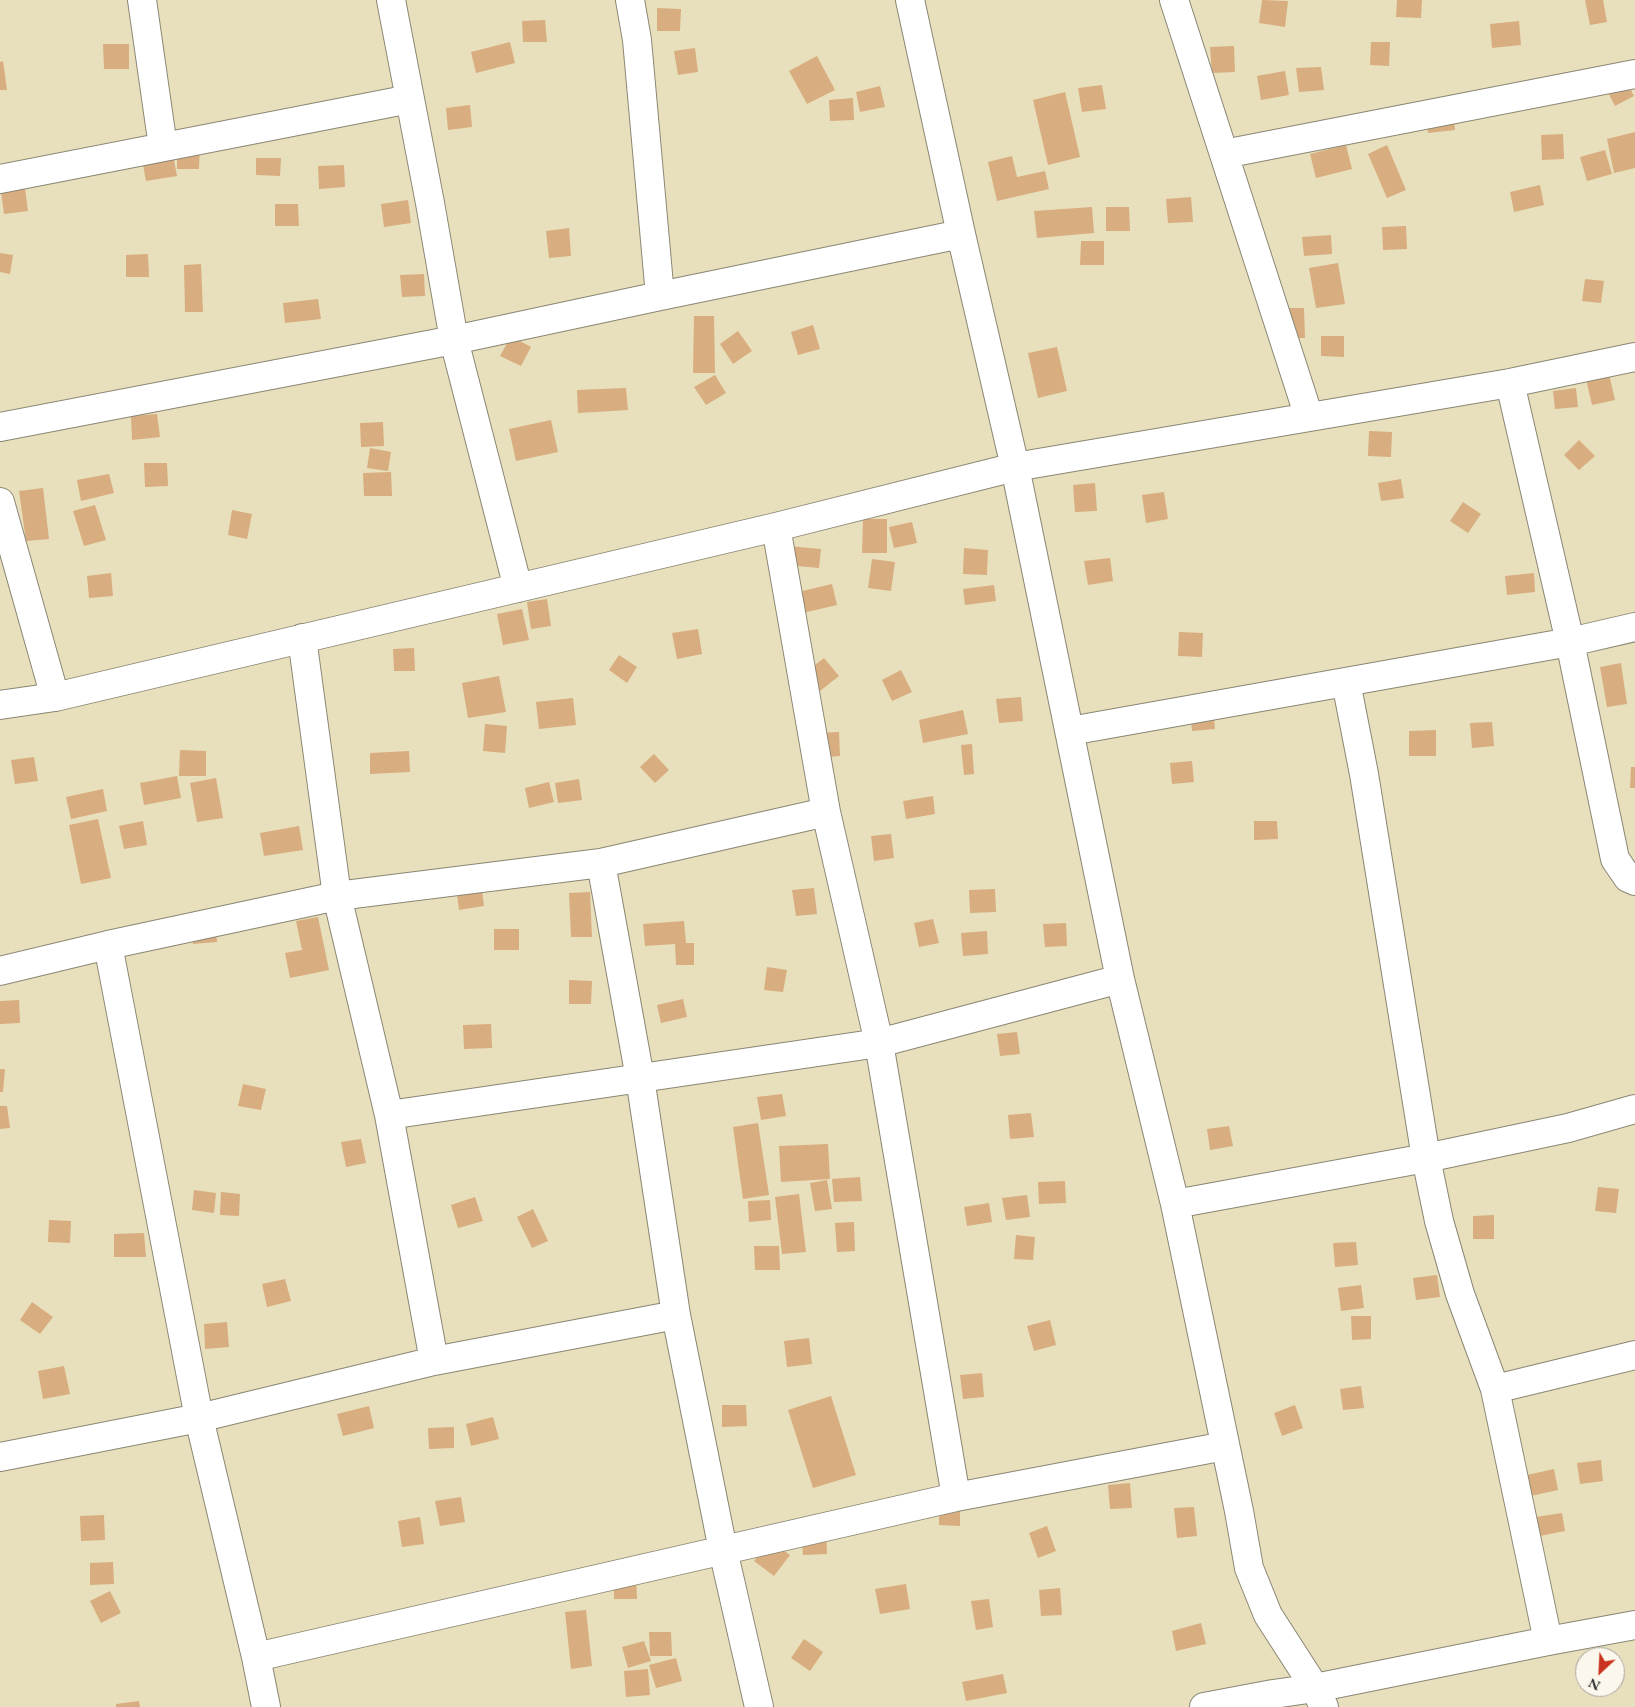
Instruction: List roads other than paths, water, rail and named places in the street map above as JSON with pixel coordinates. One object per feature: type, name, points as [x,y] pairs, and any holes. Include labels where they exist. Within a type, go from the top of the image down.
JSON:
[{"type":"street","points":[[142,0],[163,148]]},
{"type":"street","points":[[391,0],[454,340],[518,588]]},
{"type":"street","points":[[630,0],[637,40],[660,296]]},
{"type":"street","points":[[910,0],[961,234],[1015,467],[1120,979],[1175,1204],[1239,1511],[1249,1568],[1268,1615],[1319,1697]]},
{"type":"street","points":[[1174,0],[1309,417]]},
{"type":"street","points":[[1224,154],[1635,74]]},
{"type":"street","points":[[0,180],[410,99]]},
{"type":"street","points":[[0,427],[454,340],[961,234]]},
{"type":"street","points":[[0,705],[55,697],[776,527],[1015,467],[1510,383],[1635,357]]},
{"type":"street","points":[[1510,383],[1570,642],[1615,859],[1628,878],[1635,881]]},
{"type":"street","points":[[0,502],[55,697]]},
{"type":"street","points":[[776,527],[826,812],[879,1043],[956,1497]]},
{"type":"street","points":[[1070,731],[1570,642],[1635,627]]},
{"type":"street","points":[[302,638],[336,896],[389,1115],[434,1360]]},
{"type":"street","points":[[1346,682],[1364,774],[1426,1158],[1439,1221],[1458,1285],[1495,1389],[1548,1641]]},
{"type":"street","points":[[0,971],[108,945],[336,896],[601,863],[826,812]]},
{"type":"street","points":[[601,863],[640,1078],[676,1315],[723,1550],[759,1707]]},
{"type":"street","points":[[108,945],[198,1418],[256,1657],[266,1707]]},
{"type":"street","points":[[389,1115],[879,1043],[1120,979]]},
{"type":"street","points":[[1175,1204],[1426,1158],[1568,1128],[1635,1109]]},
{"type":"street","points":[[0,1457],[198,1418],[434,1360],[676,1315]]},
{"type":"street","points":[[1495,1389],[1635,1355]]},
{"type":"street","points":[[256,1657],[956,1497],[1225,1446]]},
{"type":"street","points":[[1204,1707],[1273,1694],[1319,1697],[1548,1641],[1635,1625]]}]
